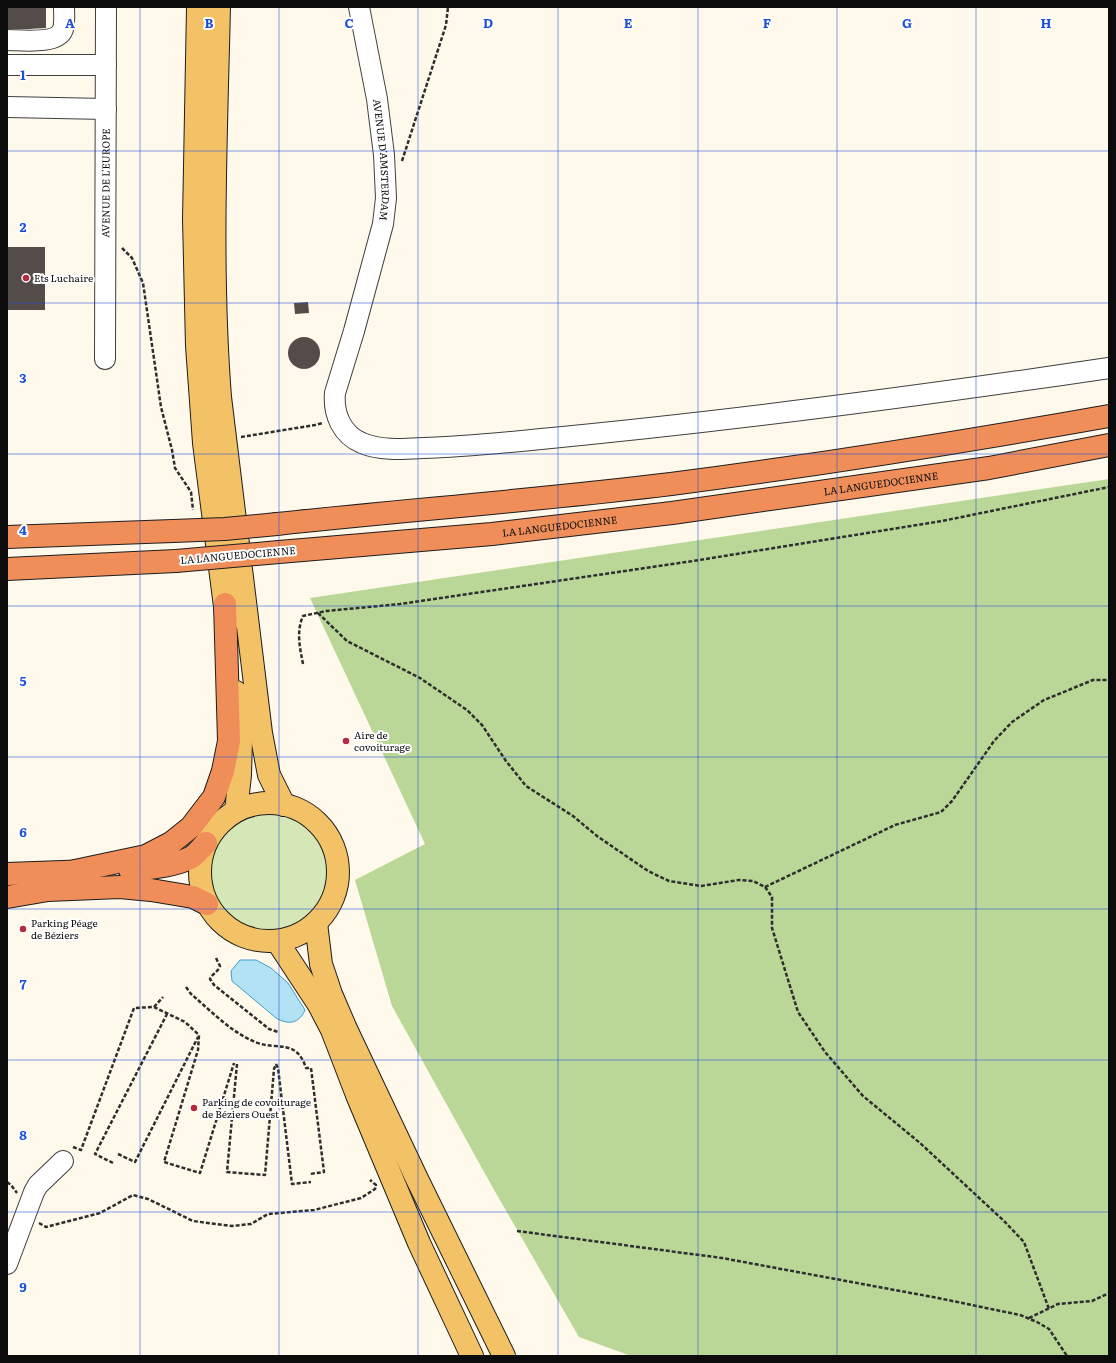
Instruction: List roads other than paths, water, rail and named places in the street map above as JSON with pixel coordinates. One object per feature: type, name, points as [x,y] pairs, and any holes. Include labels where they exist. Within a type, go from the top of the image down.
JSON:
[{"type":"highway","points":[[7,537],[225,529],[490,504],[678,483],[827,463],[1109,416]]},
{"type":"highway","name":"LA LANGUEDOCIENNE","points":[[7,569],[176,560],[492,534],[672,513],[989,468],[1109,445]]},
{"type":"highway","points":[[75,871],[146,856],[171,844],[191,827],[214,797],[224,771],[229,741],[225,604]]},
{"type":"highway","points":[[7,874],[113,871],[153,868],[171,865],[191,857],[206,843]]},
{"type":"highway","points":[[7,897],[48,890],[120,887],[151,890],[193,897],[208,904]]},
{"type":"main road","points":[[198,7],[194,219],[197,346],[204,443],[242,738],[236,811]]},
{"type":"main road","points":[[219,7],[214,233],[216,343],[224,440],[261,733],[269,775],[284,805]]},
{"type":"main road","points":[[268,803],[284,805],[302,812],[318,823],[329,838],[336,856],[338,874],[336,892],[328,909],[316,923],[298,935],[277,941],[258,941],[240,935],[225,926],[215,916],[208,904],[201,884],[200,863],[206,843],[219,825],[236,811],[252,805],[268,803]]},
{"type":"main road","points":[[316,923],[321,964],[331,994],[346,1029],[417,1180],[504,1356]]},
{"type":"main road","points":[[277,941],[319,1005],[332,1030],[357,1095],[416,1236],[472,1356]]},
{"type":"street","points":[[7,40],[49,40],[60,35],[63,29],[64,7]]},
{"type":"street","name":"AVENUE DE L'EUROPE","points":[[105,359],[106,7]]},
{"type":"street","name":"AVENUE D'AMSTERDAM","points":[[359,7],[377,99],[384,155],[386,198],[383,224],[354,331],[335,393],[336,411],[345,430],[361,443],[375,447],[404,449],[457,447],[617,432],[858,404],[1109,368]]},
{"type":"street","points":[[7,65],[106,65]]},
{"type":"street","points":[[7,107],[106,109]]},
{"type":"street","points":[[7,1264],[34,1192],[38,1185],[66,1154]]},
{"type":"water","points":[[240,960],[256,960],[271,968],[288,983],[305,1010],[303,1015],[293,1022],[285,1022],[280,1020],[232,981],[231,971]]},
{"type":"place","name":"Ets Luchaire","points":[[26,278]]},
{"type":"place","name":"Aire de covoiturage","points":[[346,741]]},
{"type":"place","name":"Parking Péage de Béziers","points":[[23,929]]},
{"type":"place","name":"Parking de covoiturage de Béziers Ouest","points":[[194,1108]]}]
